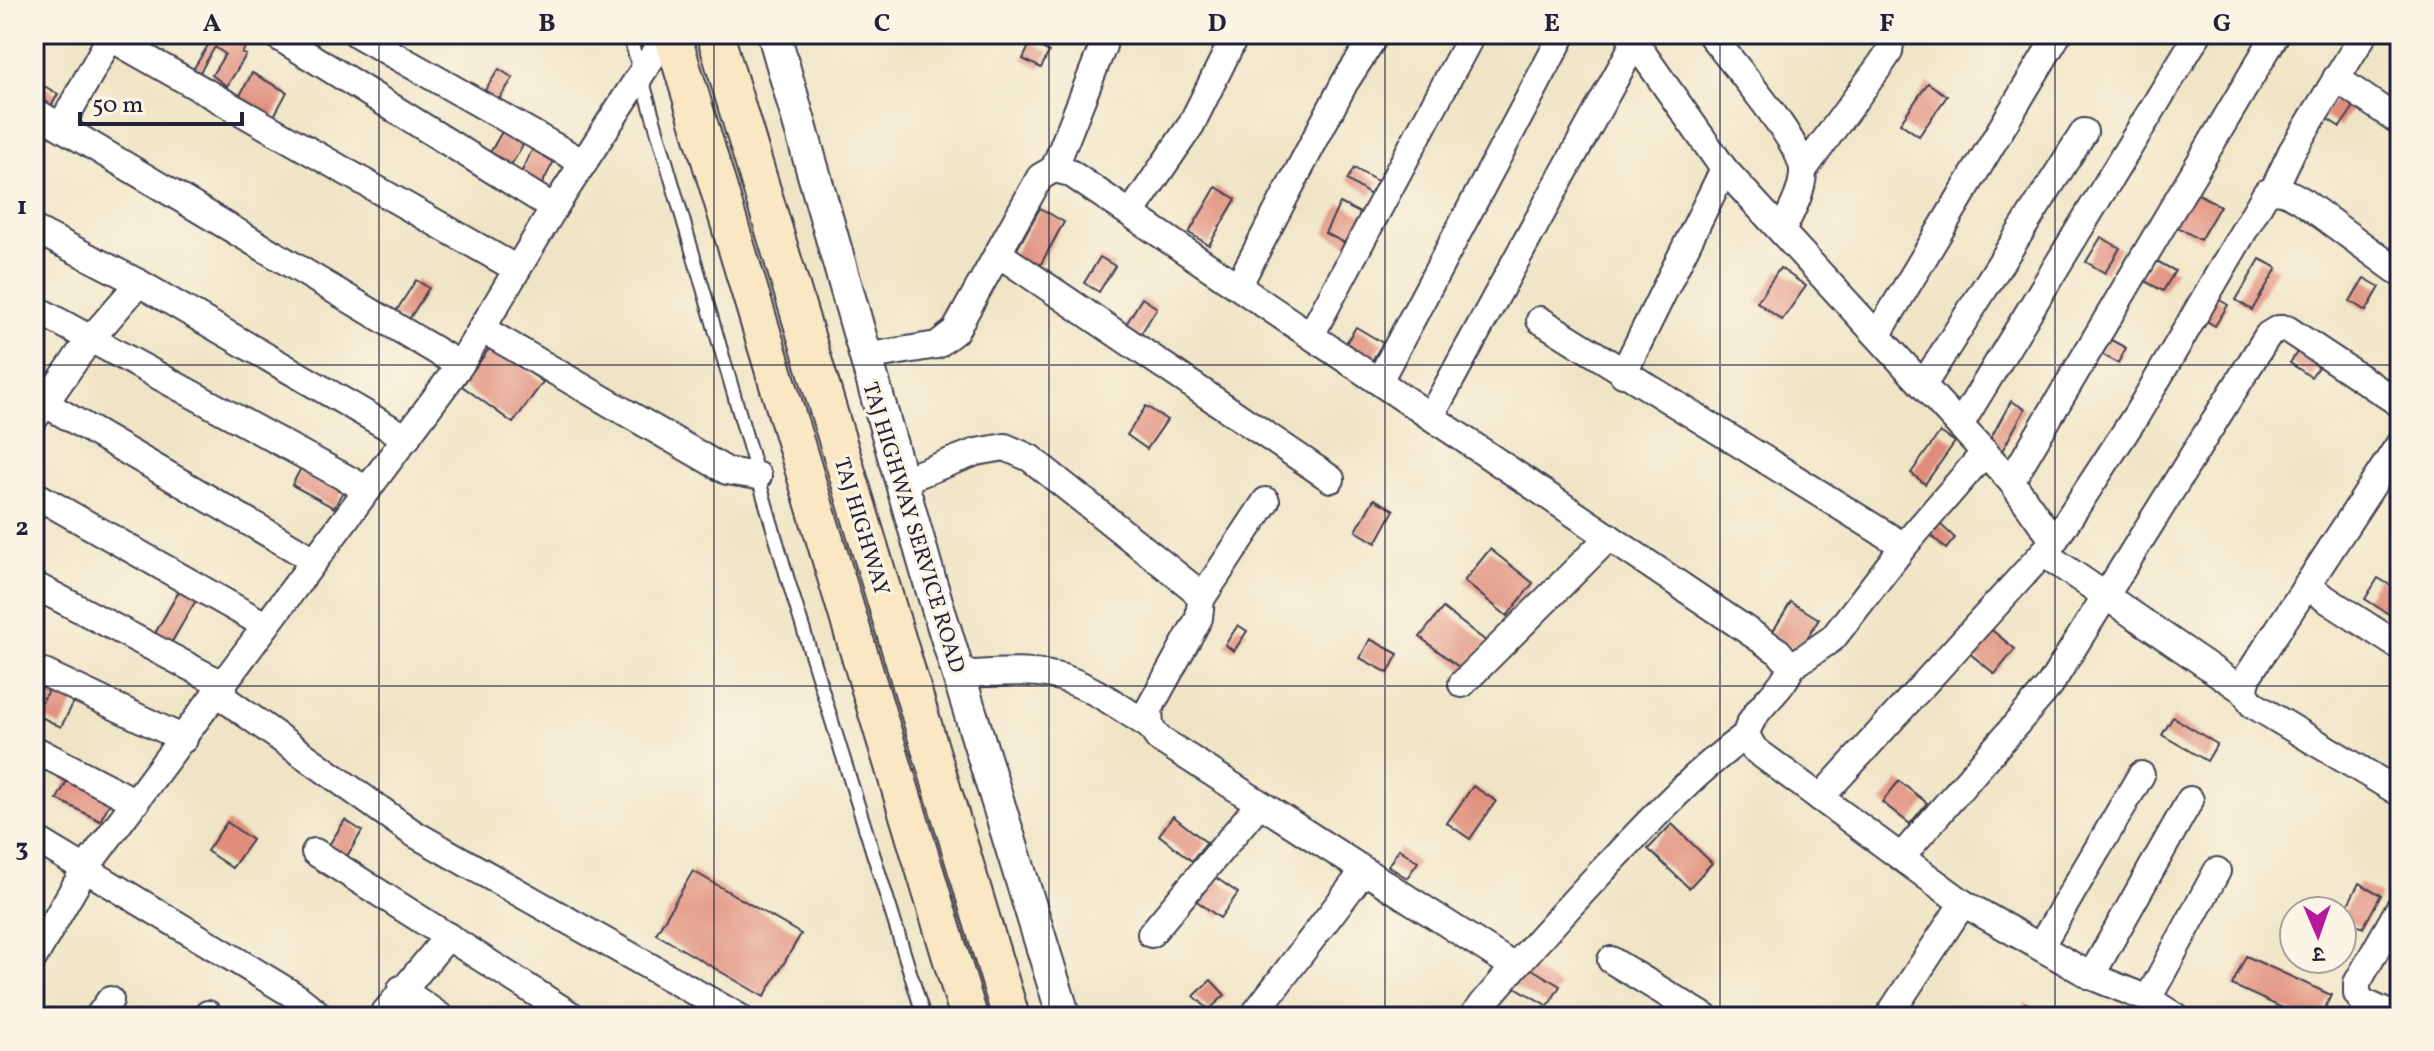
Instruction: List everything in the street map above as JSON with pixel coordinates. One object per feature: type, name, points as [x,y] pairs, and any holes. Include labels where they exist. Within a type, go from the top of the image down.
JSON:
[{"type":"main road","points":[[669,34],[969,1017]]},
{"type":"main road","name":"TAJ HIGHWAY","points":[[715,34],[1011,1017]]},
{"type":"street","points":[[274,34],[554,208]]},
{"type":"street","points":[[357,34],[584,163]]},
{"type":"street","points":[[34,957],[85,869],[460,365],[554,208],[669,34]]},
{"type":"street","name":"TAJ HIGHWAY SERVICE ROAD","points":[[774,34],[864,357],[1064,1017]]},
{"type":"street","points":[[1131,213],[1191,125],[1236,34]]},
{"type":"street","points":[[1238,286],[1345,82],[1376,34]]},
{"type":"street","points":[[1311,335],[1472,34]]},
{"type":"street","points":[[1379,381],[1563,34]]},
{"type":"street","points":[[1710,34],[1791,140],[1804,169]]},
{"type":"street","points":[[1782,231],[1799,194],[1804,169],[1889,52],[1891,34]]},
{"type":"street","points":[[1878,334],[2058,34]]},
{"type":"street","points":[[1960,425],[2198,34]]},
{"type":"street","points":[[2011,481],[2276,34]]},
{"type":"street","points":[[1820,798],[2049,547],[2137,414],[2266,193],[2274,189],[2292,151],[2364,34]]},
{"type":"street","points":[[61,126],[109,35],[517,269]]},
{"type":"street","points":[[1431,416],[1632,38],[1724,169],[2011,481],[2049,547],[2105,596],[2244,691],[2252,704],[2400,793]]},
{"type":"street","points":[[864,357],[937,345],[955,331],[1030,193],[1040,177],[1054,169],[1103,46]]},
{"type":"street","points":[[2336,78],[2400,122]]},
{"type":"street","points":[[34,111],[460,365]]},
{"type":"street","points":[[1923,385],[2084,132]]},
{"type":"street","points":[[1054,169],[1070,173],[1131,213],[1779,652],[1791,667]]},
{"type":"street","points":[[1623,374],[1724,169]]},
{"type":"street","points":[[2274,189],[2301,200],[2400,273]]},
{"type":"street","points":[[34,229],[139,283],[407,438]]},
{"type":"street","points":[[999,254],[1331,479]]},
{"type":"street","points":[[139,283],[38,406],[314,560]]},
{"type":"street","points":[[34,308],[368,490]]},
{"type":"street","points":[[1540,320],[1904,546]]},
{"type":"street","points":[[482,329],[727,471],[758,476]]},
{"type":"street","points":[[1901,857],[2050,685],[2268,335],[2278,329],[2287,329],[2400,404]]},
{"type":"street","points":[[901,481],[976,452],[1005,447],[1030,458],[1193,588],[1201,599]]},
{"type":"street","points":[[1472,1017],[1513,966],[1670,799],[1711,761],[1746,735],[1749,721],[1786,681],[1791,667],[1833,638],[1904,546],[1985,452]]},
{"type":"street","points":[[2244,691],[2249,674],[2397,452]]},
{"type":"street","points":[[34,494],[265,625]]},
{"type":"street","points":[[1266,501],[1201,599],[1199,618],[1155,693],[1148,717],[1150,726],[1158,738],[1513,966]]},
{"type":"street","points":[[1462,684],[1609,537]]},
{"type":"street","points":[[34,585],[221,690],[413,833],[739,1017]]},
{"type":"street","points":[[2306,586],[2400,647]]},
{"type":"street","points":[[34,668],[184,739]]},
{"type":"street","points":[[958,674],[1026,673],[1060,677],[1083,686],[1150,726]]},
{"type":"street","points":[[1746,735],[1754,749],[1963,903],[2091,976],[2148,999],[2176,1017]]},
{"type":"street","points":[[34,749],[136,802]]},
{"type":"street","points":[[2040,947],[2141,775]]},
{"type":"street","points":[[2091,976],[2190,800]]},
{"type":"street","points":[[1151,934],[1259,804]]},
{"type":"street","points":[[34,838],[297,997],[322,1017]]},
{"type":"street","points":[[315,852],[574,1017]]},
{"type":"street","points":[[2148,999],[2217,871]]},
{"type":"street","points":[[1256,1012],[1363,872]]},
{"type":"street","points":[[1888,1017],[1963,903]]},
{"type":"street","points":[[2396,1017],[2363,1002],[2357,994],[2357,983],[2399,911]]},
{"type":"street","points":[[381,1017],[401,989],[448,936]]},
{"type":"street","points":[[1611,960],[1705,1017]]},
{"type":"street","points":[[401,989],[441,1017]]},
{"type":"lane","points":[[629,34],[758,476],[924,1017]]},
{"type":"building","points":[[215,34],[254,34],[242,53],[246,55],[227,86],[212,75],[225,54],[215,47],[197,77],[191,73]]},
{"type":"building","points":[[1031,42],[1049,52],[1041,68],[1023,59]]},
{"type":"building","points":[[499,69],[513,78],[495,105],[481,96]]},
{"type":"building","points":[[252,73],[287,92],[273,118],[238,99]]},
{"type":"building","points":[[34,80],[58,94],[46,115],[34,108]]},
{"type":"building","points":[[1928,83],[1947,96],[1919,136],[1900,123]]},
{"type":"building","points":[[2338,93],[2355,105],[2340,127],[2323,116]]},
{"type":"building","points":[[503,130],[524,143],[508,170],[487,158]]},
{"type":"building","points":[[534,146],[556,157],[540,188],[519,177]]},
{"type":"building","points":[[1354,168],[1379,182],[1371,195],[1347,180]]},
{"type":"building","points":[[1216,187],[1236,199],[1209,245],[1189,233]]},
{"type":"building","points":[[2191,190],[2220,206],[2200,240],[2171,223]]},
{"type":"building","points":[[1340,203],[1366,216],[1351,246],[1325,233]]},
{"type":"building","points":[[1040,208],[1064,222],[1037,271],[1012,258]]},
{"type":"building","points":[[2400,235],[2400,258],[2389,251]]},
{"type":"building","points":[[2101,237],[2120,248],[2105,273],[2086,262]]},
{"type":"building","points":[[1100,257],[1115,266],[1099,292],[1084,283]]},
{"type":"building","points":[[2153,259],[2175,271],[2163,291],[2141,279]]},
{"type":"building","points":[[2260,259],[2277,268],[2252,310],[2236,300]]},
{"type":"building","points":[[1780,268],[1806,286],[1782,320],[1757,302]]},
{"type":"building","points":[[2364,278],[2380,287],[2366,311],[2350,301]]},
{"type":"building","points":[[416,280],[429,288],[406,324],[393,316]]},
{"type":"building","points":[[2213,296],[2228,305],[2215,326],[2200,317]]},
{"type":"building","points":[[1142,298],[1157,308],[1137,340],[1122,331]]},
{"type":"building","points":[[1356,327],[1383,343],[1368,367],[1341,351]]},
{"type":"building","points":[[2100,334],[2126,348],[2118,363],[2092,349]]},
{"type":"building","points":[[492,345],[543,382],[513,423],[462,386]]},
{"type":"building","points":[[2301,346],[2323,360],[2311,377],[2290,363]]},
{"type":"building","points":[[2011,401],[2025,409],[2001,453],[1987,445]]},
{"type":"building","points":[[1146,406],[1167,420],[1147,449],[1127,435]]},
{"type":"building","points":[[1940,432],[1955,442],[1925,484],[1911,473]]},
{"type":"building","points":[[305,460],[348,482],[334,508],[292,485]]},
{"type":"building","points":[[1374,499],[1394,510],[1376,543],[1356,531]]},
{"type":"building","points":[[1939,523],[1955,538],[1946,549],[1929,533]]},
{"type":"building","points":[[1490,549],[1533,583],[1507,616],[1464,581]]},
{"type":"building","points":[[2378,578],[2400,591],[2398,620],[2365,599]]},
{"type":"building","points":[[185,581],[202,590],[170,645],[154,635]]},
{"type":"building","points":[[1791,602],[1819,619],[1798,653],[1770,636]]},
{"type":"building","points":[[1443,608],[1487,642],[1464,671],[1420,637]]},
{"type":"building","points":[[1238,625],[1247,631],[1234,651],[1225,645]]},
{"type":"building","points":[[1988,627],[2015,649],[1995,674],[1968,652]]},
{"type":"building","points":[[1370,639],[1398,654],[1388,673],[1360,658]]},
{"type":"building","points":[[52,683],[77,696],[61,727],[35,714]]},
{"type":"building","points":[[2173,717],[2217,744],[2207,761],[2162,735]]},
{"type":"building","points":[[70,775],[113,797],[100,821],[57,799]]},
{"type":"building","points":[[1899,781],[1927,803],[1910,824],[1882,802]]},
{"type":"building","points":[[1473,786],[1496,801],[1470,839],[1447,823]]},
{"type":"building","points":[[1173,816],[1207,843],[1192,861],[1159,835]]},
{"type":"building","points":[[345,820],[362,831],[347,856],[329,845]]},
{"type":"building","points":[[227,822],[252,840],[232,868],[207,851]]},
{"type":"building","points":[[1672,824],[1712,863],[1689,888],[1648,849]]},
{"type":"building","points":[[1399,849],[1418,862],[1407,878],[1388,866]]},
{"type":"building","points":[[693,871],[801,934],[764,997],[656,934]]},
{"type":"building","points":[[1212,875],[1238,893],[1220,918],[1194,899]]},
{"type":"building","points":[[2359,883],[2381,895],[2363,928],[2358,925],[2358,895],[2353,895]]},
{"type":"building","points":[[2246,956],[2278,971],[2278,975],[2287,975],[2331,995],[2321,1017],[2302,1017],[2232,985]]},
{"type":"building","points":[[1522,963],[1560,986],[1548,1006],[1510,984]]},
{"type":"building","points":[[1211,980],[1225,995],[1209,1010],[1194,996]]},
{"type":"building","points":[[2025,1003],[2058,1017],[2019,1017]]}]
